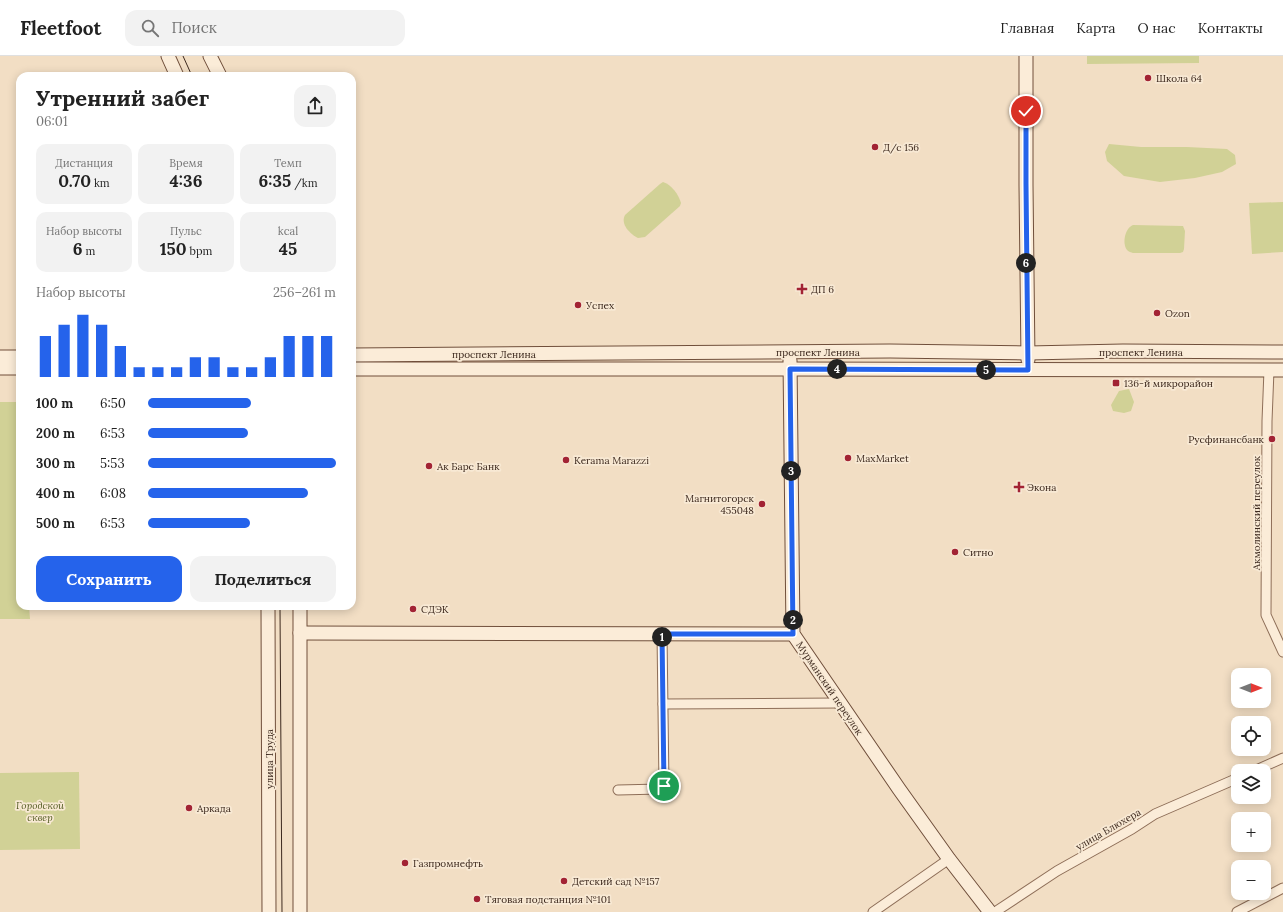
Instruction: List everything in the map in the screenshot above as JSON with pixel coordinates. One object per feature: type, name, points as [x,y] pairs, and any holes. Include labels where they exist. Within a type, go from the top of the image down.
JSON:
[{"type":"main road","points":[[168,56],[175,72]]},
{"type":"main road","points":[[210,56],[218,72]]},
{"type":"main road","points":[[1026,56],[1028,370]]},
{"type":"main road","points":[[356,348],[379,355]]},
{"type":"main road","name":"проспект Ленина","points":[[356,355],[890,351],[1028,353],[1123,351],[1283,352]]},
{"type":"main road","name":"Мурманский переулок","points":[[790,352],[793,634],[899,789],[949,859],[990,912]]},
{"type":"main road","points":[[0,357],[16,357]]},
{"type":"main road","points":[[0,368],[16,368]]},
{"type":"main road","points":[[356,375],[361,372],[382,369]]},
{"type":"main road","name":"проспект Ленина","points":[[356,370],[1283,370]]},
{"type":"main road","name":"улица Труда","points":[[268,610],[269,912]]},
{"type":"main road","points":[[300,610],[300,912]]},
{"type":"main road","points":[[300,633],[793,634]]},
{"type":"street","name":"Акмолинский переулок","points":[[1269,370],[1267,421],[1266,615],[1283,652]]},
{"type":"street","points":[[618,790],[660,789],[664,786],[662,634]]},
{"type":"street","points":[[663,704],[840,703]]},
{"type":"street","points":[[1270,764],[1283,758]]},
{"type":"street","name":"улица Блюхера","points":[[995,912],[1057,871],[1132,829],[1155,814],[1231,781]]},
{"type":"street","points":[[873,912],[949,859]]},
{"type":"street","points":[[1237,912],[1283,888]]},
{"type":"green space","points":[[1087,56],[1199,56],[1199,63],[1087,64]]},
{"type":"green space","points":[[1109,144],[1141,147],[1227,149],[1235,155],[1236,164],[1222,172],[1195,178],[1160,182],[1124,176],[1107,161],[1105,152]]},
{"type":"green space","points":[[663,182],[672,187],[677,193],[681,203],[680,206],[645,237],[638,238],[629,231],[625,225],[625,215]]},
{"type":"green space","points":[[1283,202],[1283,252],[1252,254],[1249,203]]},
{"type":"green space","points":[[1133,225],[1183,226],[1185,231],[1183,252],[1133,253],[1128,251],[1125,247],[1125,236],[1128,229]]},
{"type":"green space","points":[[1129,389],[1134,402],[1131,411],[1124,413],[1113,411],[1111,405],[1119,391]]},
{"type":"green space","points":[[0,402],[16,402],[16,610],[29,610],[30,619],[0,619]]},
{"type":"green space","name":"Городской сквер","points":[[79,772],[80,849],[0,850],[0,773]]},
{"type":"tram line","points":[[183,56],[190,72]]},
{"type":"tram line","points":[[280,610],[282,912]]},
{"type":"place","name":"Школа 64","points":[[1148,78]]},
{"type":"place","name":"Д/с 156","points":[[875,147]]},
{"type":"place","name":"ДП 6","points":[[802,289]]},
{"type":"place","name":"Успех","points":[[578,305]]},
{"type":"place","name":"Ozon","points":[[1157,313]]},
{"type":"place","name":"136-й микрорайон","points":[[1116,383]]},
{"type":"place","name":"Русфинансбанк","points":[[1272,439]]},
{"type":"place","name":"MaxMarket","points":[[848,458]]},
{"type":"place","name":"Kerama Marazzi","points":[[566,460]]},
{"type":"place","name":"Ак Барс Банк","points":[[429,466]]},
{"type":"place","name":"Экона","points":[[1019,487]]},
{"type":"place","name":"Магнитогорск 455048","points":[[762,504]]},
{"type":"place","name":"Ситно","points":[[955,552]]},
{"type":"place","name":"СДЭК","points":[[413,609]]},
{"type":"place","name":"Аркада","points":[[189,808]]},
{"type":"place","name":"Газпромнефть","points":[[405,863]]},
{"type":"place","name":"Детский сад №157","points":[[564,881]]},
{"type":"place","name":"Тяговая подстанция №101","points":[[477,899]]},
{"type":"route","points":[[664,786],[662,634],[793,634],[790,369],[1028,370],[1026,111]]}]
